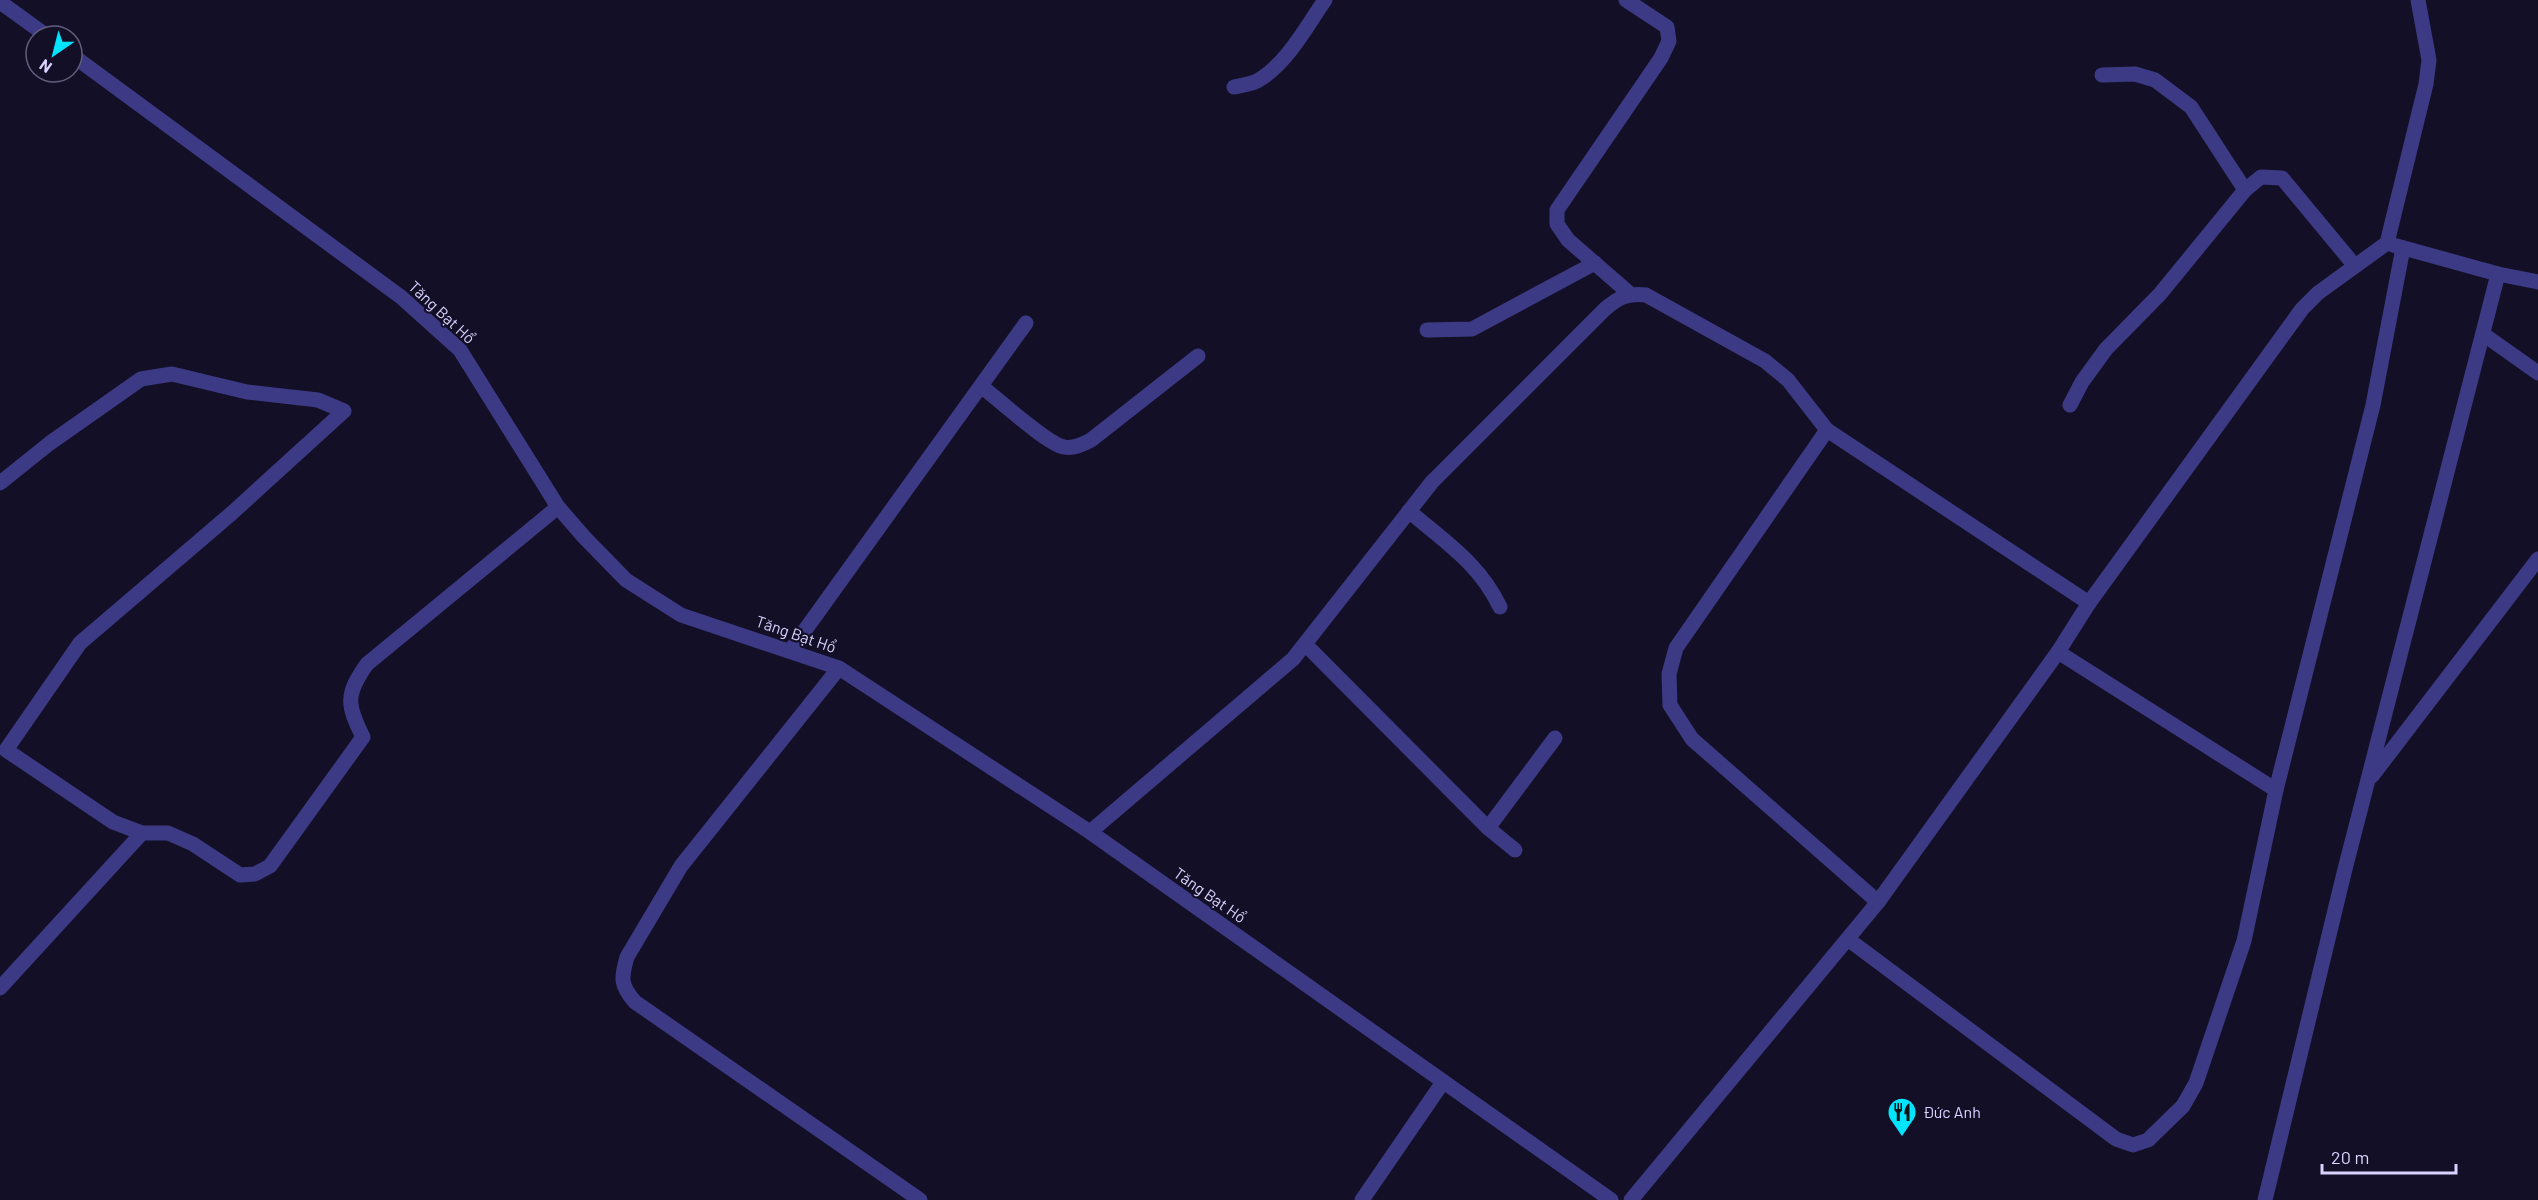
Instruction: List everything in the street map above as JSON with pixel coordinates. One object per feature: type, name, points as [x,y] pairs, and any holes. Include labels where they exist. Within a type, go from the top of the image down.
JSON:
[{"type":"street","points":[[1234,87],[1256,82],[1271,70],[1295,43],[1325,0]]},
{"type":"street","points":[[1626,0],[1667,27],[1668,41],[1661,58],[1557,210],[1557,224],[1568,240],[1629,293]]},
{"type":"street","points":[[1631,1200],[1849,940],[1878,902],[2058,652],[2089,603],[2302,309],[2318,293],[2387,243],[2426,84],[2428,60],[2418,0]]},
{"type":"street","points":[[0,2],[30,24]]},
{"type":"street","name":"Tăng Bạt Hổ","points":[[84,64],[401,297],[460,350],[558,507],[626,580],[681,615],[839,668],[1090,832],[1611,1200]]},
{"type":"street","points":[[2102,75],[2135,74],[2155,80],[2191,107],[2245,190]]},
{"type":"street","points":[[2070,405],[2082,382],[2106,349],[2160,294],[2245,190],[2261,177],[2282,178],[2355,266]]},
{"type":"street","points":[[2387,243],[2498,274],[2538,282]]},
{"type":"street","points":[[1849,940],[2116,1139],[2133,1145],[2148,1140],[2183,1106],[2196,1083],[2244,941],[2276,790],[2373,405],[2403,248]]},
{"type":"street","points":[[1427,330],[1472,328],[1594,263]]},
{"type":"street","points":[[2265,1200],[2368,780],[2498,274]]},
{"type":"street","points":[[1090,832],[1293,660],[1432,482],[1605,309],[1616,299],[1629,293],[1646,295],[1765,361],[1788,380],[1827,430],[2089,603]]},
{"type":"street","points":[[790,651],[1026,323]]},
{"type":"street","points":[[2483,334],[2538,373]]},
{"type":"street","points":[[981,386],[1050,440],[1064,447],[1078,446],[1091,440],[1198,356]]},
{"type":"street","points":[[0,483],[50,443],[141,379],[172,374],[247,392],[318,400],[344,411],[232,513],[80,643],[6,750],[113,822],[142,833],[168,833],[193,844],[240,875],[255,874],[270,866],[363,737],[351,713],[349,697],[356,679],[367,664],[558,507]]},
{"type":"street","points":[[1827,430],[1676,648],[1670,674],[1670,705],[1692,739],[1878,902]]},
{"type":"street","points":[[1409,511],[1475,567],[1491,589],[1500,607]]},
{"type":"street","points":[[2368,780],[2538,559]]},
{"type":"street","points":[[1305,645],[1488,828],[1515,850]]},
{"type":"street","points":[[2058,652],[2276,790]]},
{"type":"street","points":[[839,668],[681,866],[627,957],[622,974],[624,990],[635,1002],[920,1200]]},
{"type":"street","points":[[1488,828],[1555,738]]},
{"type":"street","points":[[0,988],[142,833]]},
{"type":"street","points":[[1362,1200],[1443,1082]]},
{"type":"place","name":"Đức Anh","points":[[1902,1138]]}]
